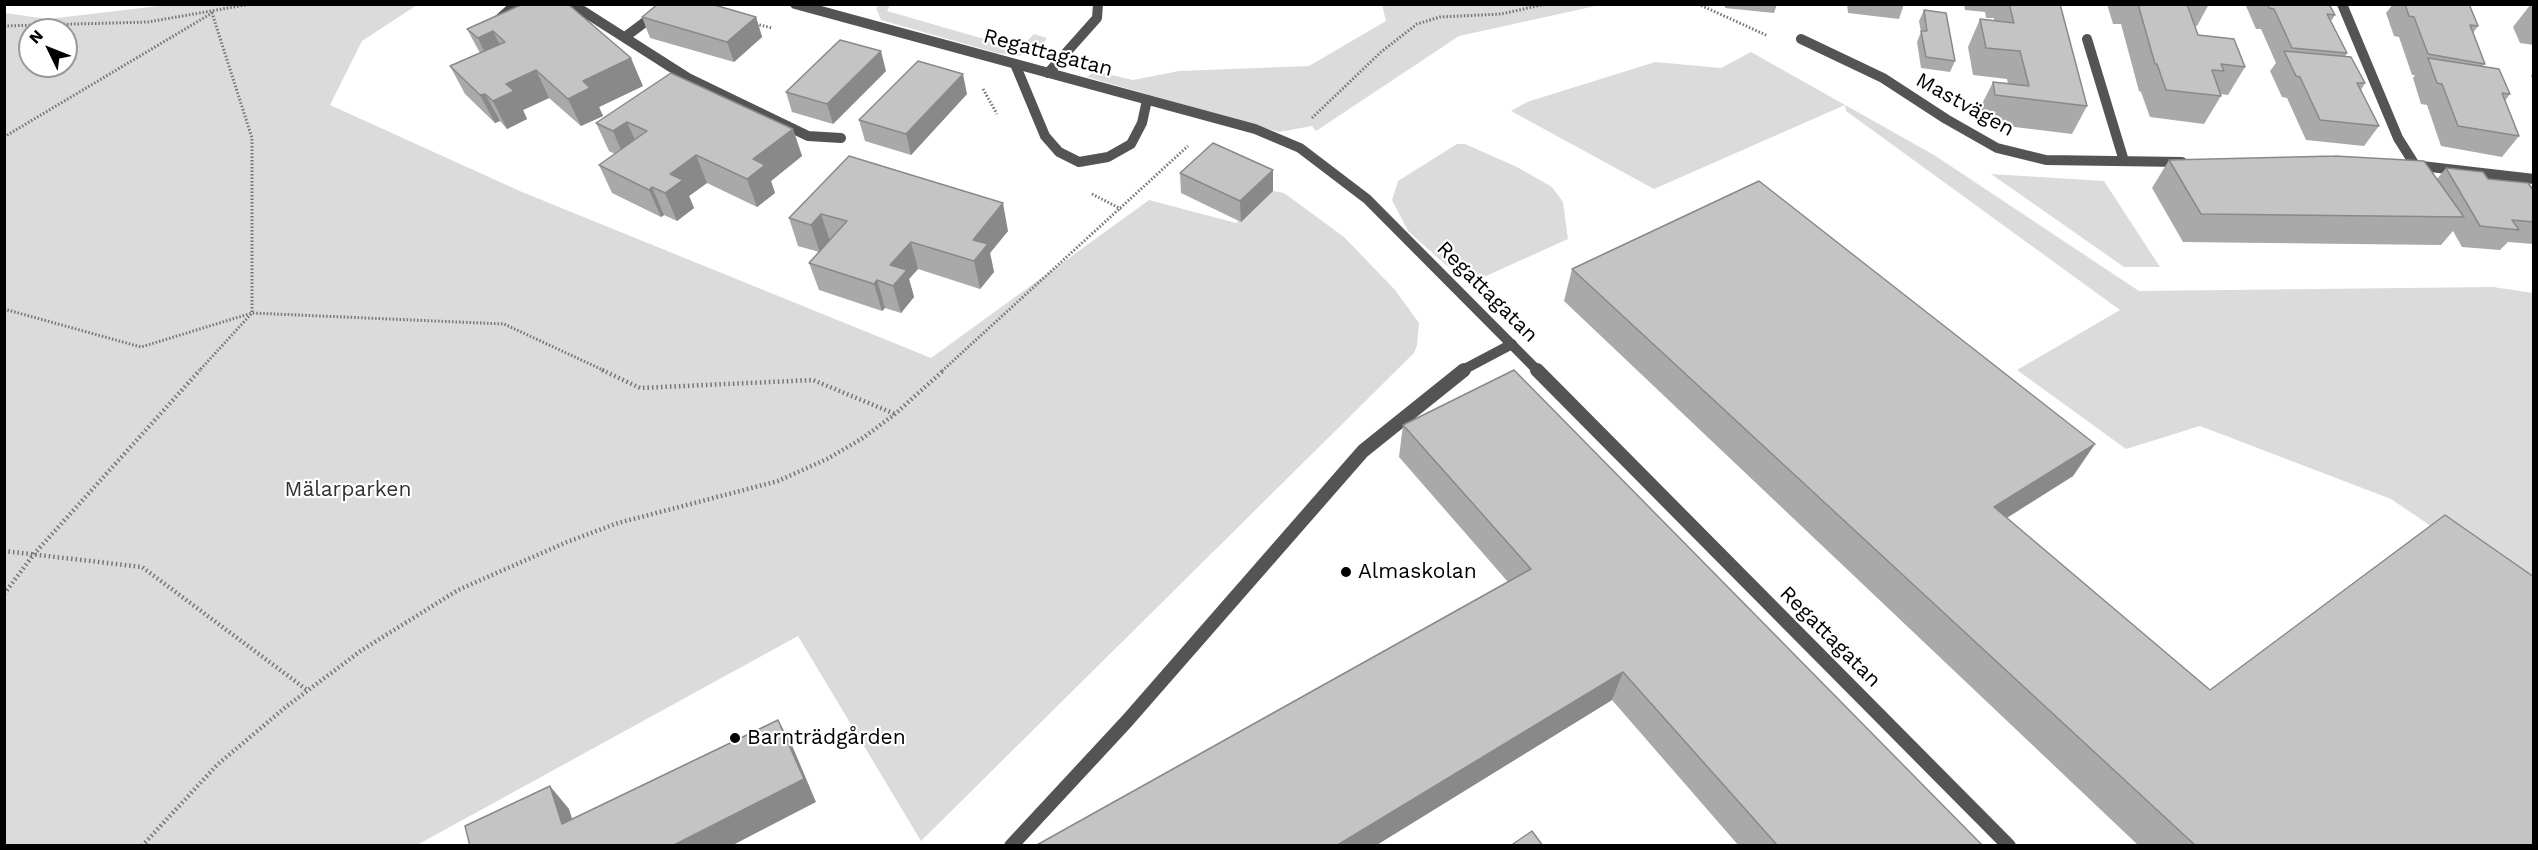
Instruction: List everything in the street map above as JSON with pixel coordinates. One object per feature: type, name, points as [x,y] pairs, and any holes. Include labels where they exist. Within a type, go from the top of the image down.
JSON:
[{"type":"street","points":[[493,24],[516,4]]},
{"type":"street","points":[[572,4],[688,78],[808,136],[841,138]]},
{"type":"street","points":[[625,37],[669,4]]},
{"type":"street","name":"Regattagatan","points":[[795,4],[1255,129],[1300,148],[1367,199],[2009,846]]},
{"type":"street","points":[[1048,73],[1097,18],[1098,4]]},
{"type":"street","points":[[2342,4],[2398,138],[2415,165]]},
{"type":"street","name":"Mastvägen","points":[[1801,39],[1883,78],[1946,119],[1997,148],[2046,160],[2194,162]]},
{"type":"street","points":[[2087,39],[2124,161]]},
{"type":"street","points":[[1015,64],[1045,136],[1059,152],[1079,162],[1108,157],[1131,144],[1142,123],[1147,99]]},
{"type":"street","points":[[2403,165],[2534,179]]},
{"type":"street","points":[[1011,846],[1127,721],[1363,451],[1460,372],[1512,344]]},
{"type":"path","points":[[4,26],[148,22],[212,13],[251,4]]},
{"type":"path","points":[[1287,142],[1381,52],[1417,24],[1440,17],[1501,14],[1546,4]]},
{"type":"path","points":[[1698,4],[1787,44],[1801,39]]},
{"type":"path","points":[[4,137],[212,13]]},
{"type":"path","points":[[4,594],[34,554],[252,313],[252,138],[212,13]]},
{"type":"path","points":[[142,846],[217,765],[307,690],[362,650],[458,590],[567,542],[618,523],[778,482],[827,459],[863,438],[895,414],[1056,269],[1188,145]]},
{"type":"path","points":[[4,309],[141,347],[252,313],[504,324],[640,388],[813,380],[895,414]]},
{"type":"path","points":[[4,551],[142,567],[307,690]]},
{"type":"green space","name":"Mälarparken","points":[[176,4],[417,5],[362,41],[330,105],[522,192],[931,358],[1149,200],[1236,223],[1273,191],[1284,193],[1344,237],[1395,290],[1419,323],[1417,345],[1414,353],[921,841],[798,636],[417,845],[5,846],[5,13],[41,18],[18,18],[18,78],[78,78],[78,18],[57,18]]},
{"type":"green space","points":[[879,5],[890,5],[887,11],[1012,47],[1024,44],[1034,34],[1047,38],[1041,47],[1019,56],[997,53],[881,20],[876,8]]},
{"type":"green space","points":[[1382,5],[1600,5],[1459,36],[1316,131],[1312,126],[1279,132],[1087,77],[1095,71],[1133,80],[1179,71],[1309,66],[1386,21]]},
{"type":"green space","points":[[1751,52],[1934,155],[2139,291],[2493,287],[2533,293],[2533,595],[2391,499],[2200,426],[2126,449],[2017,370],[2120,310],[1846,111],[1845,105],[1654,189],[1511,111],[1527,102],[1655,62],[1721,68]]},
{"type":"green space","points":[[1457,144],[1465,144],[1517,167],[1552,187],[1563,202],[1568,239],[1477,280],[1446,265],[1408,231],[1392,200],[1398,181]]},
{"type":"green space","points":[[1991,174],[2104,181],[2160,267],[2124,267]]},
{"type":"building","points":[[523,4],[568,4],[631,58],[583,81],[590,88],[568,99],[536,70],[506,84],[514,91],[493,101],[485,94],[480,95],[450,66],[505,42],[493,31],[478,38],[467,29]]},
{"type":"building","points":[[658,4],[711,4],[756,17],[727,42],[642,17]]},
{"type":"building","points":[[2009,4],[2060,4],[2087,106],[1995,95],[1993,82],[2029,86],[2020,51],[1986,48],[1980,19],[2014,23]]},
{"type":"building","points":[[2138,4],[2187,4],[2198,35],[2234,39],[2245,67],[2221,64],[2224,71],[2212,70],[2221,96],[2166,90],[2157,64],[2155,64]]},
{"type":"building","points":[[2267,4],[2329,4],[2335,15],[2327,14],[2347,53],[2292,48],[2274,9],[2269,8]]},
{"type":"building","points":[[2405,4],[2469,4],[2478,26],[2470,25],[2485,64],[2428,54],[2414,17],[2409,16]]},
{"type":"building","points":[[1924,10],[1946,13],[1955,61],[1926,57],[1921,31],[1927,31]]},
{"type":"building","points":[[840,40],[881,51],[827,104],[786,92]]},
{"type":"building","points":[[2284,51],[2351,57],[2365,83],[2357,83],[2379,126],[2320,120],[2300,77],[2296,76]]},
{"type":"building","points":[[2428,58],[2499,69],[2510,94],[2502,93],[2519,136],[2458,126],[2442,84],[2437,83]]},
{"type":"building","points":[[918,61],[963,74],[906,134],[859,120]]},
{"type":"building","points":[[671,73],[793,129],[753,159],[765,165],[747,179],[696,155],[670,174],[683,180],[665,193],[652,187],[649,190],[599,165],[647,131],[627,122],[613,131],[596,123]]},
{"type":"building","points":[[1213,143],[1273,170],[1240,201],[1180,173]]},
{"type":"building","points":[[849,156],[1003,203],[973,240],[988,244],[974,261],[911,242],[890,265],[907,270],[893,286],[877,280],[874,284],[809,263],[847,221],[821,214],[811,225],[789,218]]},
{"type":"building","points":[[2335,156],[2424,161],[2464,217],[2201,214],[2169,160]]},
{"type":"building","points":[[2446,168],[2483,172],[2488,179],[2528,183],[2534,191],[2534,222],[2512,220],[2519,230],[2480,226]]},
{"type":"building","points":[[1759,181],[2095,444],[1994,507],[2210,690],[2445,515],[2534,577],[2534,846],[2196,846],[1572,269]]},
{"type":"building","points":[[1514,370],[1983,846],[1778,846],[1623,672],[1336,846],[1035,846],[1531,569],[1403,425]]},
{"type":"building","points":[[778,720],[804,779],[672,846],[470,846],[465,826],[550,786],[562,824]]},
{"type":"building","points":[[1532,831],[1543,846],[1510,846]]},
{"type":"place","name":"Almaskolan","points":[[1346,572]]},
{"type":"place","name":"Barnträdgården","points":[[735,738]]}]
